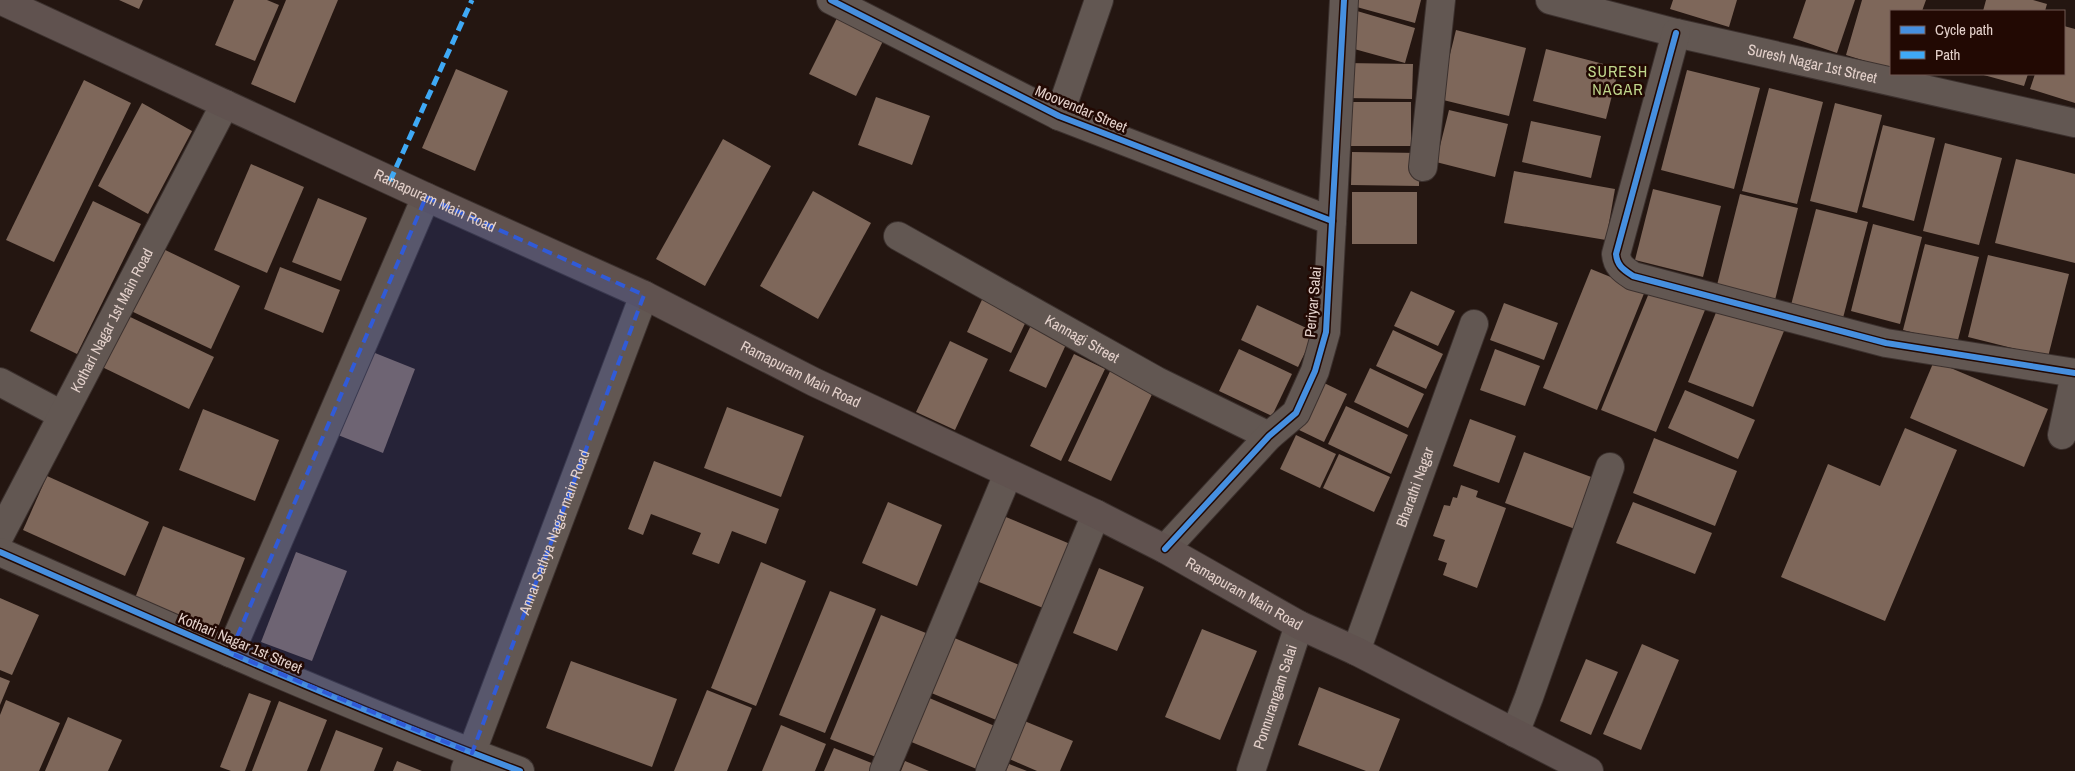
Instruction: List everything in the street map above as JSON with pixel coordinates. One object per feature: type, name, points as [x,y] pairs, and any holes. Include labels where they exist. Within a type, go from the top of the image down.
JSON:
[{"type":"main road","name":"Ramapuram Main Road","points":[[0,0],[426,197],[644,295],[814,382],[1096,514],[1165,549],[1299,625],[1356,651],[1589,771]]},
{"type":"street","name":"Moovendar Street","points":[[831,0],[1059,116],[1332,221]]},
{"type":"street","points":[[1059,116],[1099,0]]},
{"type":"street","name":"Periyar Salai","points":[[1165,549],[1269,436],[1296,413],[1315,371],[1326,332],[1344,0]]},
{"type":"street","points":[[1423,167],[1441,0]]},
{"type":"street","name":"Suresh Nagar 1st Street","points":[[1550,0],[1676,33],[2075,123]]},
{"type":"street","points":[[1676,33],[1616,254],[1616,261],[1622,268],[1633,276],[1886,343],[2075,373],[2062,436]]},
{"type":"street","name":"Kothari Nagar 1st Main Road","points":[[0,535],[225,104]]},
{"type":"street","points":[[230,653],[426,197]]},
{"type":"street","name":"Kannagi Street","points":[[898,236],[1157,381],[1269,436]]},
{"type":"street","name":"Annai Sathya Nagar main Road","points":[[468,762],[644,295]]},
{"type":"street","name":"Bharathi Nagar","points":[[1356,651],[1474,324]]},
{"type":"street","points":[[0,382],[62,415]]},
{"type":"street","points":[[1515,733],[1610,467]]},
{"type":"street","points":[[884,771],[1008,474]]},
{"type":"street","points":[[990,771],[1096,514]]},
{"type":"street","name":"Kothari Nagar 1st Street","points":[[0,552],[230,653],[468,762],[520,771]]},
{"type":"street","name":"Ponnurangam Salai","points":[[1251,771],[1299,625]]},
{"type":"highlighted area","points":[[426,197],[644,295],[472,753],[230,653]]},
{"type":"building","points":[[119,0],[143,0],[139,9]]},
{"type":"building","points":[[234,0],[267,0],[279,5],[255,61],[215,45]]},
{"type":"building","points":[[286,0],[338,0],[295,103],[251,84]]},
{"type":"building","points":[[1355,0],[1421,0],[1415,23],[1353,6]]},
{"type":"building","points":[[1673,0],[1737,0],[1729,27],[1670,9]]},
{"type":"building","points":[[1806,0],[1855,0],[1837,53],[1793,38]]},
{"type":"building","points":[[1862,0],[1926,0],[1922,10],[1890,10],[1890,69],[1846,55]]},
{"type":"building","points":[[1986,0],[2033,0],[2047,4],[2045,10],[1983,10]]},
{"type":"building","points":[[1357,11],[1415,28],[1405,63],[1347,47]]},
{"type":"building","points":[[840,12],[886,35],[856,96],[809,74]]},
{"type":"building","points":[[2065,26],[2075,29],[2075,103],[2030,89],[2035,75],[2065,75]]},
{"type":"building","points":[[1456,30],[1526,48],[1509,116],[1439,99]]},
{"type":"building","points":[[1546,49],[1619,68],[1606,119],[1533,101]]},
{"type":"building","points":[[1345,63],[1413,64],[1412,99],[1344,98]]},
{"type":"building","points":[[456,69],[508,91],[475,171],[422,148]]},
{"type":"building","points":[[1687,70],[1760,88],[1734,189],[1661,170]]},
{"type":"building","points":[[1984,75],[2028,75],[2024,86]]},
{"type":"building","points":[[84,80],[131,103],[54,262],[6,240]]},
{"type":"building","points":[[1769,88],[1823,102],[1797,204],[1742,191]]},
{"type":"building","points":[[876,97],[930,116],[912,165],[858,145]]},
{"type":"building","points":[[1344,102],[1411,102],[1411,146],[1344,146]]},
{"type":"building","points":[[142,103],[192,131],[148,214],[98,186]]},
{"type":"building","points":[[1835,103],[1882,115],[1857,213],[1810,201]]},
{"type":"building","points":[[1449,110],[1508,124],[1495,177],[1436,162]]},
{"type":"building","points":[[1531,121],[1601,136],[1591,178],[1522,162]]},
{"type":"building","points":[[1883,125],[1935,138],[1914,221],[1862,207]]},
{"type":"building","points":[[723,139],[771,166],[705,286],[656,259]]},
{"type":"building","points":[[1945,143],[2002,158],[1979,245],[1923,231]]},
{"type":"building","points":[[1352,152],[1420,153],[1419,186],[1351,185]]},
{"type":"building","points":[[2016,159],[2075,174],[2075,263],[1995,243]]},
{"type":"building","points":[[251,164],[304,187],[267,273],[214,250]]},
{"type":"building","points":[[1514,171],[1615,189],[1606,240],[1504,223]]},
{"type":"building","points":[[1653,189],[1721,206],[1703,277],[1635,260]]},
{"type":"building","points":[[813,191],[871,223],[818,319],[760,286]]},
{"type":"building","points":[[1352,192],[1417,192],[1417,244],[1352,244]]},
{"type":"building","points":[[1740,194],[1798,208],[1775,300],[1717,285]]},
{"type":"building","points":[[318,198],[367,218],[341,281],[292,262]]},
{"type":"building","points":[[93,201],[141,224],[77,354],[30,331]]},
{"type":"building","points":[[1816,209],[1868,222],[1843,318],[1791,305]]},
{"type":"building","points":[[1873,224],[1922,237],[1900,324],[1851,311]]},
{"type":"building","points":[[1925,244],[1979,257],[1957,344],[1903,330]]},
{"type":"building","points":[[159,247],[240,286],[211,349],[129,310]]},
{"type":"building","points":[[1988,255],[2069,274],[2048,357],[1968,337]]},
{"type":"building","points":[[280,267],[340,290],[323,333],[264,309]]},
{"type":"building","points":[[1591,269],[1645,291],[1597,410],[1543,388]]},
{"type":"building","points":[[1651,288],[1705,310],[1656,432],[1601,410]]},
{"type":"building","points":[[986,291],[1030,313],[1011,353],[967,332]]},
{"type":"building","points":[[1411,291],[1455,311],[1438,346],[1394,326]]},
{"type":"building","points":[[1504,303],[1558,323],[1544,360],[1490,340]]},
{"type":"building","points":[[1257,305],[1315,332],[1298,367],[1241,340]]},
{"type":"building","points":[[1719,305],[1784,331],[1753,407],[1688,382]]},
{"type":"building","points":[[124,314],[214,357],[189,409],[100,366]]},
{"type":"building","points":[[1033,321],[1069,338],[1046,388],[1009,371]]},
{"type":"building","points":[[1393,330],[1443,354],[1426,389],[1376,366]]},
{"type":"building","points":[[950,341],[988,359],[955,430],[916,412]]},
{"type":"building","points":[[1239,349],[1292,374],[1272,416],[1219,391]]},
{"type":"building","points":[[1495,349],[1540,366],[1525,406],[1480,390]]},
{"type":"building","points":[[370,351],[415,369],[383,453],[338,435]]},
{"type":"building","points":[[1074,354],[1105,369],[1061,461],[1030,446]]},
{"type":"building","points":[[1934,361],[2048,409],[2024,467],[1910,418]]},
{"type":"building","points":[[1112,367],[1155,388],[1111,481],[1068,461]]},
{"type":"building","points":[[1370,368],[1424,394],[1408,428],[1354,402]]},
{"type":"building","points":[[1320,381],[1347,394],[1324,442],[1297,429]]},
{"type":"building","points":[[1685,390],[1755,420],[1738,459],[1668,428]]},
{"type":"building","points":[[1346,406],[1408,435],[1391,474],[1328,444]]},
{"type":"building","points":[[727,407],[804,436],[781,497],[704,468]]},
{"type":"building","points":[[203,409],[279,440],[255,501],[179,470]]},
{"type":"building","points":[[1470,419],[1516,436],[1499,483],[1453,466]]},
{"type":"building","points":[[1905,428],[1957,450],[1885,621],[1781,577],[1828,464],[1880,486]]},
{"type":"building","points":[[1296,435],[1336,454],[1320,488],[1280,469]]},
{"type":"building","points":[[1654,438],[1737,471],[1715,526],[1633,493]]},
{"type":"building","points":[[1524,452],[1594,478],[1575,529],[1505,503]]},
{"type":"building","points":[[1339,454],[1390,477],[1374,512],[1323,488]]},
{"type":"building","points":[[654,461],[779,509],[766,544],[732,531],[719,564],[692,554],[701,533],[651,514],[643,535],[628,529]]},
{"type":"building","points":[[47,476],[149,522],[125,576],[23,530]]},
{"type":"building","points":[[1461,485],[1478,491],[1476,497],[1506,508],[1477,588],[1443,575],[1447,563],[1438,560],[1445,540],[1433,536],[1444,505],[1450,506],[1453,497],[1457,498]]},
{"type":"building","points":[[888,502],[942,525],[917,586],[862,563]]},
{"type":"building","points":[[1633,502],[1712,533],[1695,574],[1616,543]]},
{"type":"building","points":[[1001,515],[1075,546],[1048,610],[974,580]]},
{"type":"building","points":[[163,526],[245,558],[217,630],[135,598]]},
{"type":"building","points":[[296,552],[347,571],[312,661],[261,642]]},
{"type":"building","points":[[761,562],[806,581],[756,706],[711,688]]},
{"type":"building","points":[[1099,568],[1144,587],[1117,651],[1073,633]]},
{"type":"building","points":[[830,591],[876,609],[825,733],[779,715]]},
{"type":"building","points":[[0,598],[39,615],[12,675],[0,670]]},
{"type":"building","points":[[881,615],[926,633],[876,757],[830,739]]},
{"type":"building","points":[[1202,629],[1257,651],[1220,740],[1165,717]]},
{"type":"building","points":[[952,637],[1024,667],[1001,722],[929,692]]},
{"type":"building","points":[[1642,644],[1679,660],[1641,750],[1603,734]]},
{"type":"building","points":[[1586,659],[1618,672],[1591,735],[1560,721]]},
{"type":"building","points":[[571,661],[677,699],[652,767],[546,728]]},
{"type":"building","points":[[0,677],[10,681],[0,705]]},
{"type":"building","points":[[1319,687],[1400,719],[1379,771],[1366,771],[1298,745]]},
{"type":"building","points":[[707,690],[752,708],[727,771],[674,771]]},
{"type":"building","points":[[249,693],[271,701],[245,771],[231,771],[220,767]]},
{"type":"building","points":[[927,697],[997,727],[979,770],[909,741]]},
{"type":"building","points":[[6,700],[60,723],[39,771],[0,771],[0,715]]},
{"type":"building","points":[[279,701],[327,720],[307,771],[252,771]]},
{"type":"building","points":[[68,717],[122,740],[108,771],[45,771]]},
{"type":"building","points":[[1022,720],[1073,741],[1060,771],[1037,771],[1007,758]]},
{"type":"building","points":[[781,725],[826,744],[815,771],[762,771]]},
{"type":"building","points":[[336,730],[383,748],[374,771],[320,771]]},
{"type":"building","points":[[834,748],[879,766],[877,771],[824,771]]},
{"type":"building","points":[[397,761],[422,771],[393,771]]},
{"type":"building","points":[[905,761],[929,771],[901,771]]},
{"type":"building","points":[[1009,764],[1027,771],[1006,771]]},
{"type":"marked path","points":[[390,181],[472,0]]},
{"type":"cycle path","points":[[831,0],[1059,116],[1332,221]]},
{"type":"cycle path","points":[[1165,549],[1269,436],[1296,413],[1315,371],[1326,332],[1344,0]]},
{"type":"cycle path","points":[[1676,33],[1616,254],[1619,265],[1624,270],[1633,276],[1886,343],[2075,373]]},
{"type":"cycle path","points":[[0,552],[323,693],[520,771]]},
{"type":"district","name":"SURESH NAGAR","points":[[1618,80]]}]
